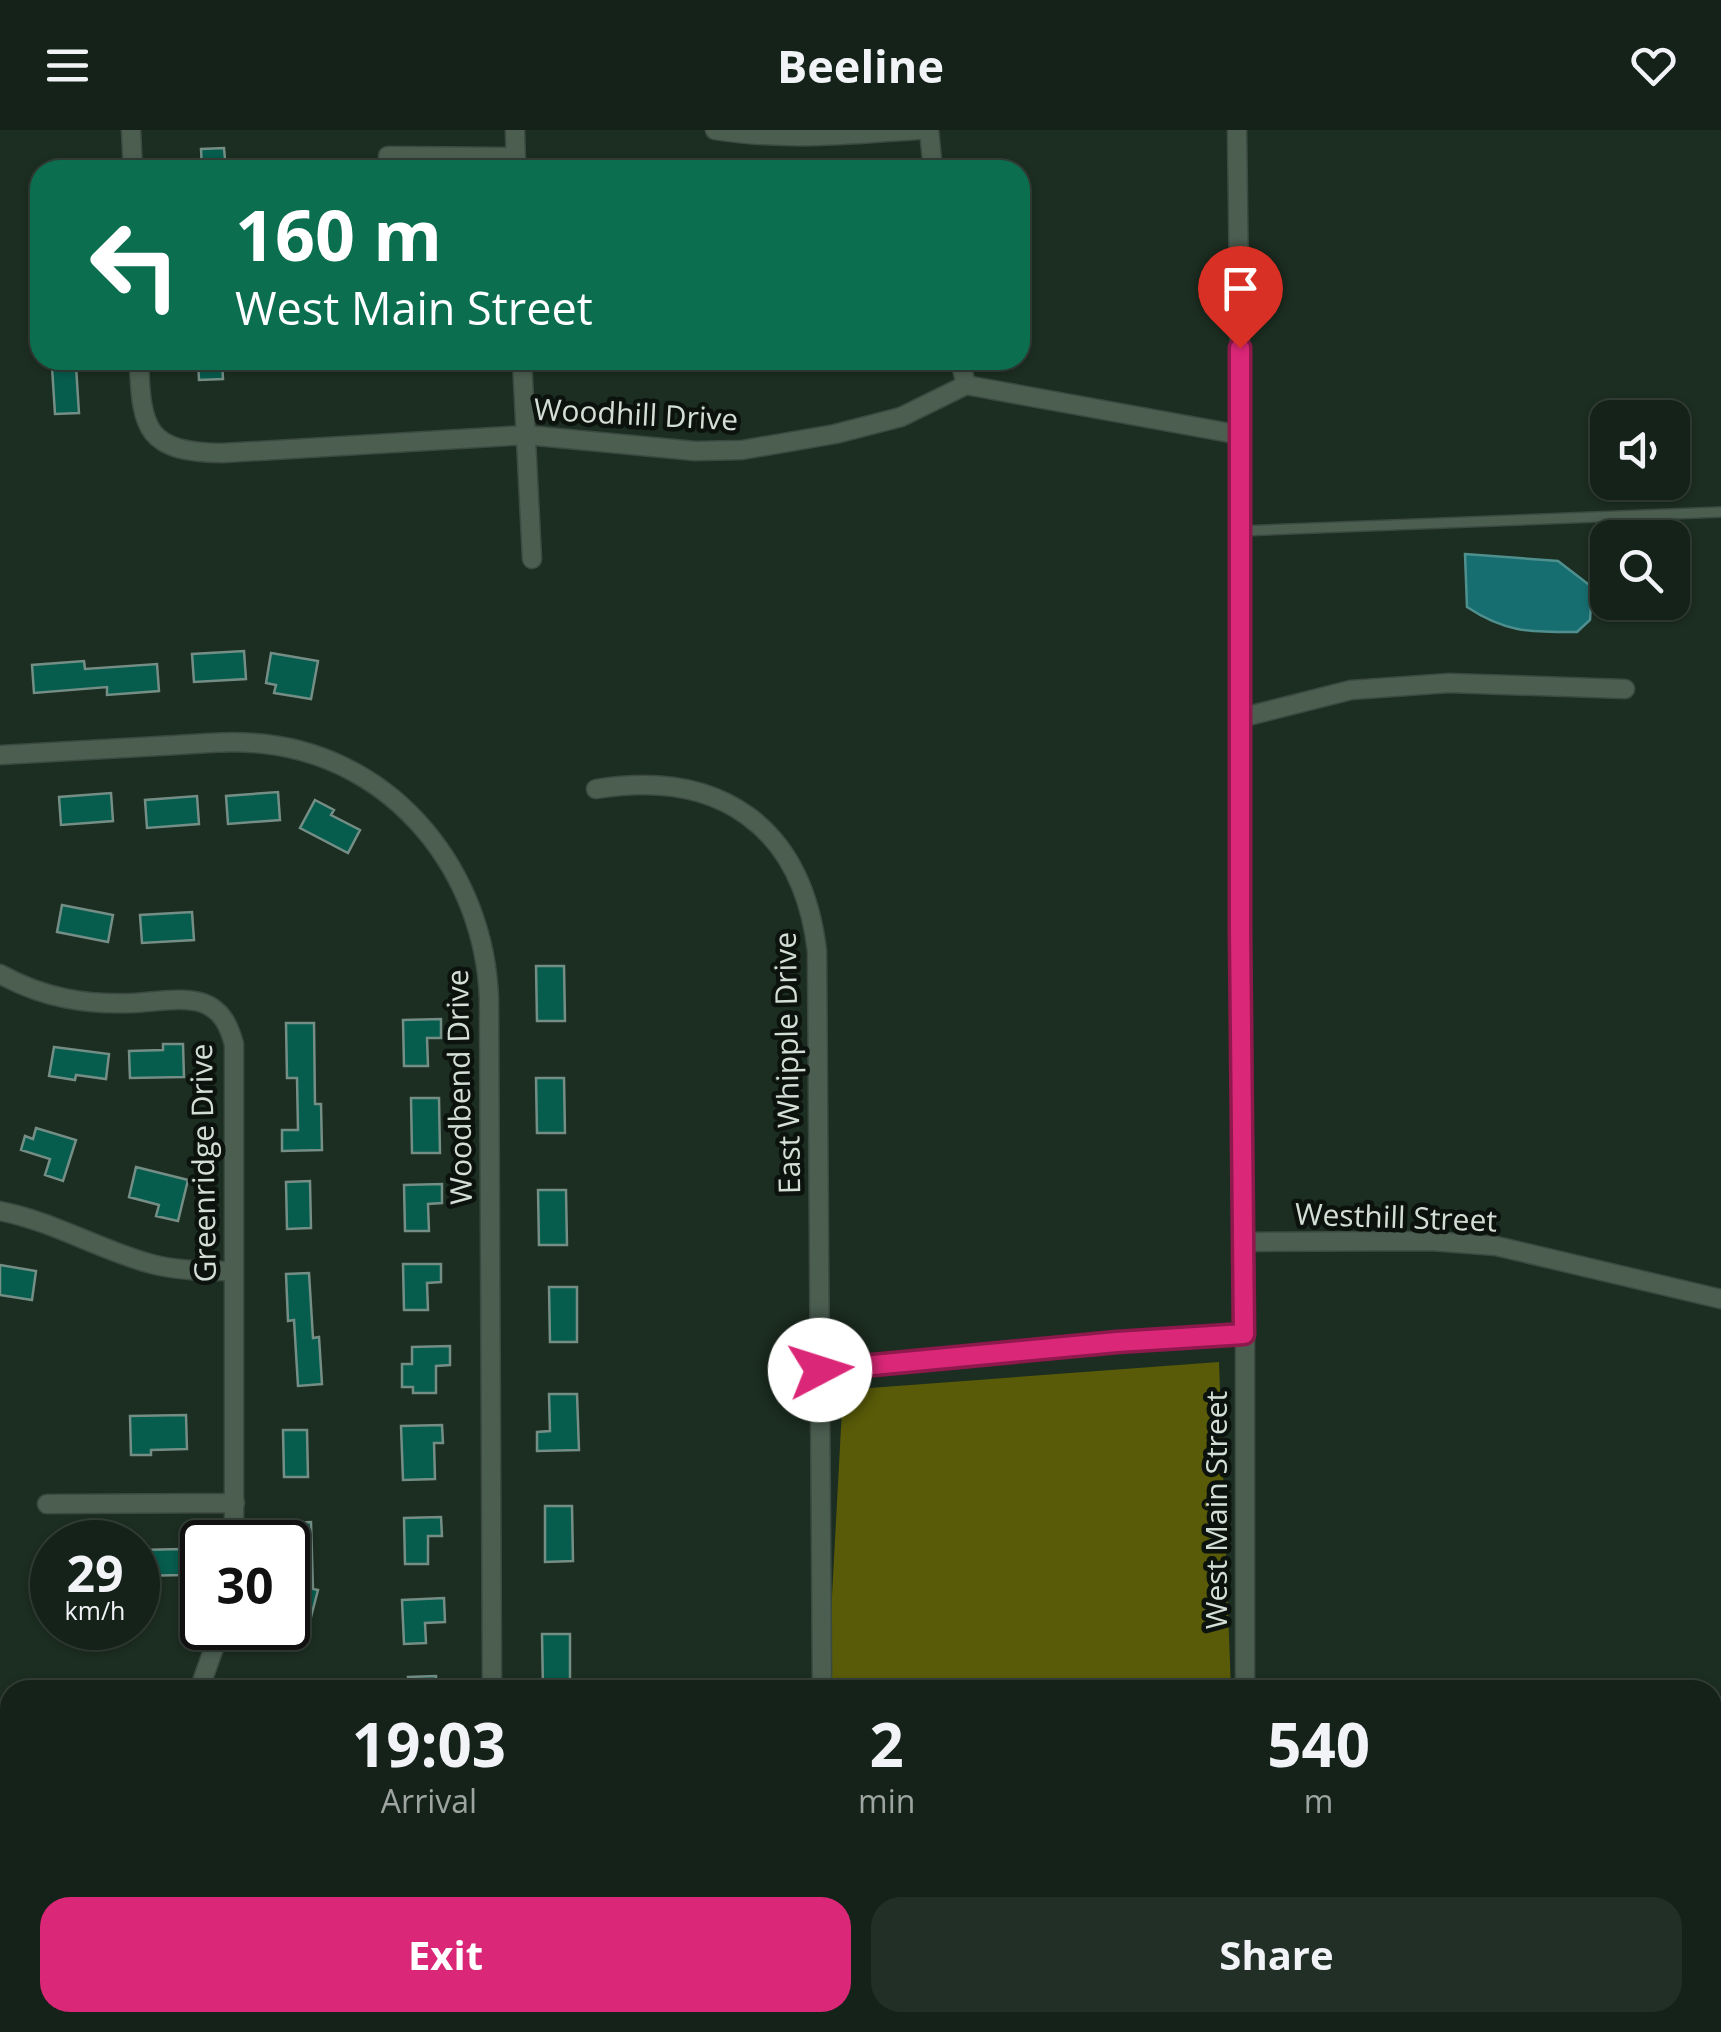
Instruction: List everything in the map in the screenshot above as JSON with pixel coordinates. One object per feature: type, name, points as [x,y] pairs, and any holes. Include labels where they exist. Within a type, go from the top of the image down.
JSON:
[{"type":"street","points":[[131,130],[132,160]]},
{"type":"street","points":[[515,130],[516,160]]},
{"type":"street","points":[[715,130],[804,138],[917,130]]},
{"type":"street","points":[[929,130],[932,160]]},
{"type":"street","name":"West Main Street","points":[[1237,130],[1242,435],[1244,1680]]},
{"type":"street","points":[[388,156],[452,160]]},
{"type":"street","name":"Woodhill Drive","points":[[140,370],[143,411],[150,429],[162,442],[189,452],[223,454],[526,436],[696,451],[742,450],[835,434],[901,417],[966,385]]},
{"type":"street","points":[[523,370],[532,559]]},
{"type":"street","points":[[962,370],[966,385],[1242,435]]},
{"type":"street","points":[[1240,718],[1351,690],[1449,683],[1625,689]]},
{"type":"street","name":"Woodbend Drive","points":[[0,755],[232,742],[295,750],[359,775],[396,800],[433,839],[467,893],[482,936],[489,988],[492,1680]]},
{"type":"street","name":"East Whipple Drive","points":[[596,789],[658,784],[720,800],[769,834],[791,862],[813,918],[817,952],[822,1680]]},
{"type":"street","name":"Greenridge Drive","points":[[0,974],[37,992],[82,1002],[192,1000],[210,1007],[224,1020],[234,1044],[235,1520]]},
{"type":"street","points":[[0,1211],[36,1220],[151,1264],[234,1271]]},
{"type":"street","name":"Westhill Street","points":[[1244,1242],[1431,1241],[1496,1246],[1721,1298]]},
{"type":"street","points":[[820,1370],[1244,1334]]},
{"type":"street","points":[[48,1504],[235,1504]]},
{"type":"street","points":[[202,1680],[213,1650]]},
{"type":"lane","points":[[1241,531],[1721,512]]},
{"type":"shaded area","points":[[1219,1362],[1231,1680],[828,1680],[843,1390]]},
{"type":"water","points":[[1465,554],[1558,561],[1590,585],[1590,620],[1577,632],[1519,629],[1494,622],[1467,607]]},
{"type":"building","points":[[224,148],[225,160],[202,160],[201,149]]},
{"type":"building","points":[[52,370],[76,370],[79,413],[55,414]]},
{"type":"building","points":[[198,370],[223,370],[223,379],[199,380]]},
{"type":"building","points":[[244,651],[246,679],[194,682],[192,654]]},
{"type":"building","points":[[271,653],[318,661],[311,699],[274,693],[276,685],[266,683]]},
{"type":"building","points":[[84,661],[85,669],[157,664],[159,691],[107,695],[107,687],[34,693],[32,665]]},
{"type":"building","points":[[278,792],[280,820],[228,824],[226,796]]},
{"type":"building","points":[[111,793],[113,821],[61,825],[59,797]]},
{"type":"building","points":[[197,796],[199,824],[147,828],[145,800]]},
{"type":"building","points":[[315,800],[334,810],[331,815],[360,830],[348,853],[300,828]]},
{"type":"building","points":[[62,905],[113,915],[108,942],[57,932]]},
{"type":"building","points":[[192,912],[194,940],[142,943],[140,915]]},
{"type":"building","points":[[536,966],[564,966],[565,1021],[537,1021]]},
{"type":"building","points":[[441,1019],[441,1038],[427,1038],[428,1066],[404,1066],[403,1020]]},
{"type":"building","points":[[286,1023],[314,1023],[315,1104],[321,1104],[322,1150],[282,1151],[282,1130],[298,1130],[297,1078],[287,1078]]},
{"type":"building","points":[[163,1044],[183,1044],[184,1077],[130,1078],[129,1051],[163,1050]]},
{"type":"building","points":[[54,1047],[109,1054],[106,1079],[49,1076]]},
{"type":"building","points":[[536,1078],[564,1078],[565,1133],[537,1133]]},
{"type":"building","points":[[411,1098],[439,1098],[440,1153],[412,1153]]},
{"type":"building","points":[[36,1128],[76,1140],[63,1181],[45,1175],[50,1159],[21,1150],[25,1136],[33,1139]]},
{"type":"building","points":[[136,1167],[188,1180],[178,1221],[156,1216],[159,1205],[129,1197]]},
{"type":"building","points":[[310,1181],[311,1228],[287,1229],[286,1182]]},
{"type":"building","points":[[442,1184],[442,1203],[428,1204],[429,1231],[405,1231],[404,1185]]},
{"type":"building","points":[[538,1190],[566,1190],[567,1245],[539,1245]]},
{"type":"building","points":[[403,1264],[441,1264],[441,1282],[427,1283],[428,1310],[404,1310]]},
{"type":"building","points":[[0,1265],[36,1271],[32,1300],[0,1295]]},
{"type":"building","points":[[309,1273],[313,1338],[319,1337],[322,1384],[298,1386],[294,1320],[288,1321],[286,1274]]},
{"type":"building","points":[[549,1287],[577,1287],[577,1342],[550,1342]]},
{"type":"building","points":[[450,1346],[450,1365],[436,1366],[436,1393],[413,1393],[413,1387],[402,1387],[402,1364],[412,1364],[412,1347]]},
{"type":"building","points":[[549,1394],[577,1394],[579,1450],[537,1451],[537,1432],[550,1431]]},
{"type":"building","points":[[186,1415],[187,1449],[131,1455],[130,1416]]},
{"type":"building","points":[[442,1425],[443,1443],[434,1443],[435,1479],[403,1480],[401,1426]]},
{"type":"building","points":[[283,1430],[307,1430],[308,1477],[284,1477]]},
{"type":"building","points":[[545,1506],[572,1506],[573,1561],[545,1562]]},
{"type":"building","points":[[441,1517],[442,1536],[428,1536],[428,1564],[405,1564],[404,1518]]},
{"type":"building","points":[[310,1522],[313,1589],[318,1590],[310,1621]]},
{"type":"building","points":[[180,1549],[180,1575],[160,1576],[160,1550]]},
{"type":"building","points":[[444,1598],[445,1622],[425,1623],[426,1643],[404,1644],[402,1600]]},
{"type":"building","points":[[542,1634],[570,1634],[570,1680],[543,1680]]},
{"type":"building","points":[[436,1676],[436,1680],[408,1680],[408,1677]]},
{"type":"route","points":[[820,1370],[1244,1334],[1240,348]]}]
